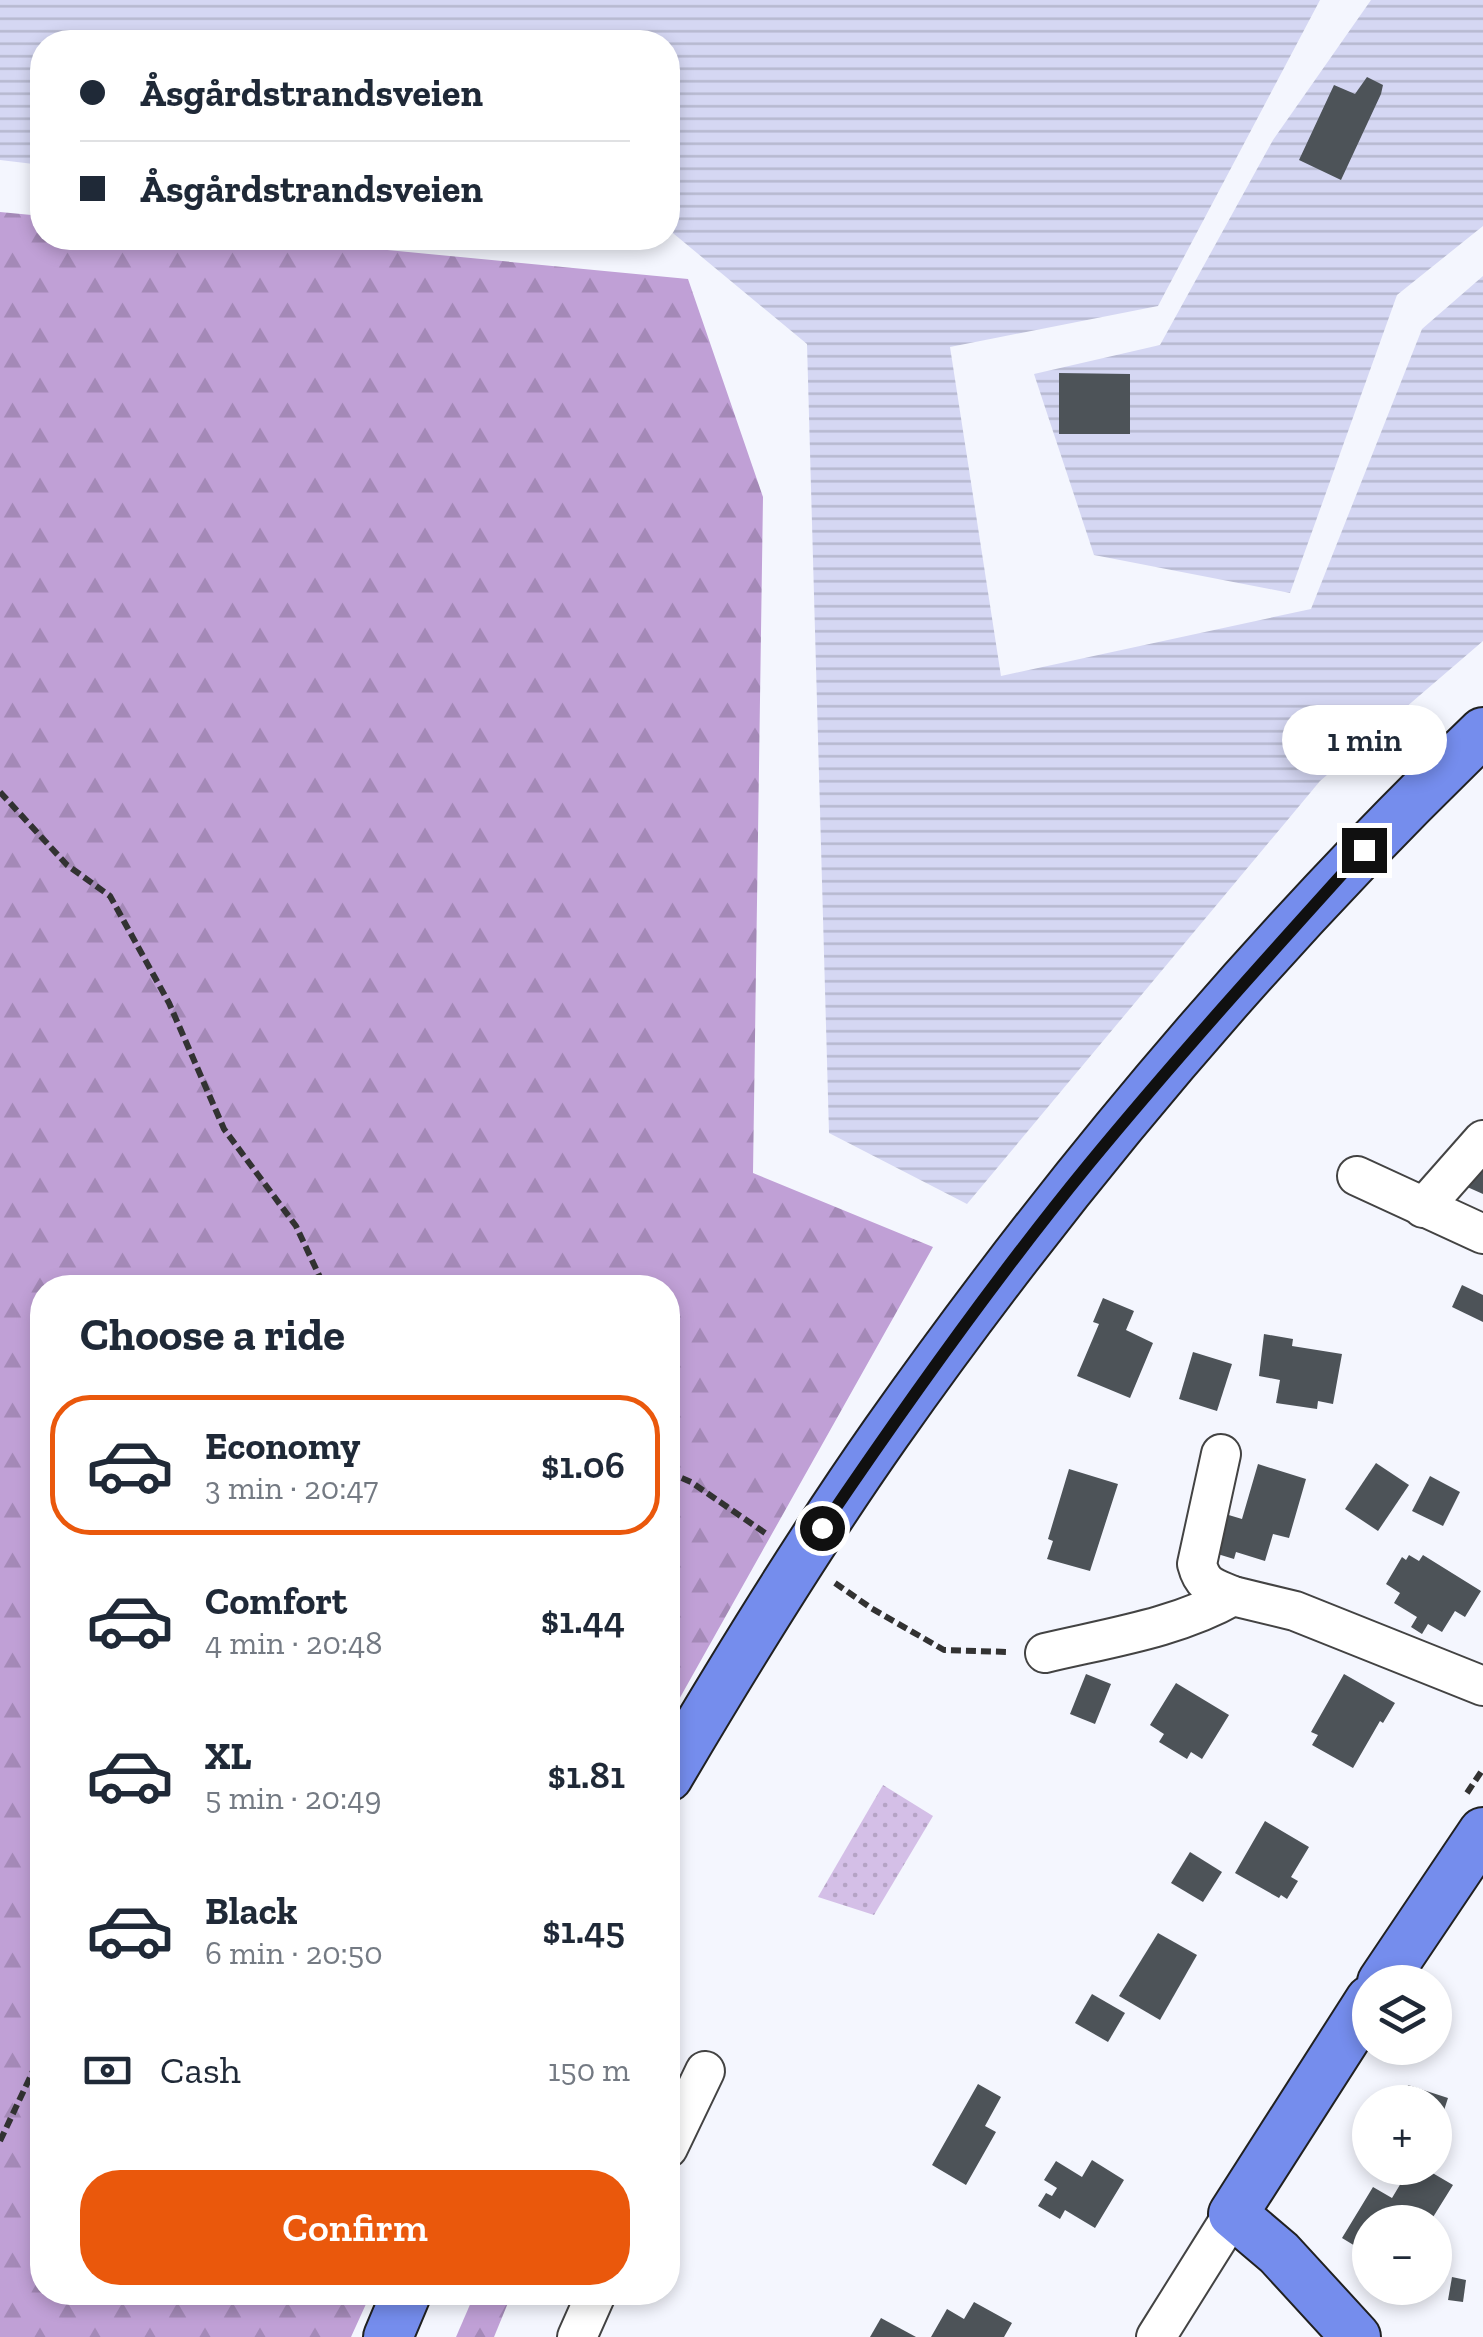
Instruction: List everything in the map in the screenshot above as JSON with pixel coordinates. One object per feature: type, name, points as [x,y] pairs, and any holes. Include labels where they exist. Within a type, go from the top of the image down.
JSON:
[{"type":"main road","points":[[680,1757],[802,1559],[906,1405],[1086,1167],[1274,949],[1377,837],[1483,732]]},
{"type":"main road","points":[[1393,1965],[1483,1832]]},
{"type":"main road","points":[[1352,2028],[1233,2214],[1279,2253],[1356,2337]]},
{"type":"main road","points":[[388,2337],[402,2305]]},
{"type":"street","points":[[1423,1208],[1483,1140]]},
{"type":"street","points":[[1357,1176],[1483,1234]]},
{"type":"street","points":[[1221,1454],[1197,1564],[1207,1584],[1234,1596],[1295,1611],[1483,1686]]},
{"type":"street","points":[[1045,1653],[1183,1619],[1206,1612],[1234,1596]]},
{"type":"street","points":[[680,2123],[705,2071]]},
{"type":"street","points":[[1156,2337],[1233,2214]]},
{"type":"street","points":[[577,2337],[591,2305]]},
{"type":"path","points":[[0,792],[67,865],[110,896],[170,1003],[224,1129],[296,1226],[320,1275]]},
{"type":"path","points":[[680,1477],[871,1608],[944,1650],[1045,1653]]},
{"type":"path","points":[[0,2141],[30,2077]]},
{"type":"shaded area","points":[[0,0],[1320,0],[1158,306],[950,347],[1001,676],[1311,609],[1422,329],[1483,276],[1483,641],[1320,781],[967,1204],[829,1133],[807,344],[680,239],[680,30],[30,30],[30,164],[0,160]]},
{"type":"shaded area","points":[[1371,0],[1483,0],[1483,226],[1397,295],[1290,593],[1094,555],[1034,374],[1160,345],[1273,140]]},
{"type":"shaded area","points":[[883,1785],[933,1816],[874,1915],[818,1897]]},
{"type":"green space","points":[[0,212],[30,215],[30,250],[387,250],[688,279],[763,497],[753,1173],[933,1247],[680,1698],[680,1275],[30,1275],[30,2305],[366,2305],[351,2337],[0,2337]]},
{"type":"green space","points":[[470,2305],[507,2305],[494,2337],[456,2337]]},
{"type":"building","points":[[1367,77],[1383,85],[1381,94],[1341,180],[1299,160],[1334,85],[1355,94]]},
{"type":"building","points":[[1059,373],[1130,374],[1130,434],[1059,434]]},
{"type":"building","points":[[1483,1160],[1483,1194],[1465,1186]]},
{"type":"building","points":[[1462,1285],[1483,1295],[1483,1322],[1452,1307]]},
{"type":"building","points":[[1103,1298],[1134,1311],[1126,1330],[1153,1343],[1130,1398],[1077,1376],[1099,1324],[1093,1322]]},
{"type":"building","points":[[1264,1334],[1293,1339],[1292,1346],[1342,1354],[1333,1404],[1318,1401],[1317,1409],[1276,1403],[1280,1380],[1259,1376]]},
{"type":"building","points":[[1193,1352],[1232,1364],[1217,1411],[1179,1399]]},
{"type":"building","points":[[1376,1463],[1409,1485],[1378,1531],[1345,1509]]},
{"type":"building","points":[[1258,1464],[1306,1479],[1289,1538],[1273,1534],[1265,1561],[1236,1552],[1234,1559],[1211,1552],[1222,1513],[1242,1519]]},
{"type":"building","points":[[1069,1469],[1118,1484],[1090,1571],[1047,1559],[1053,1541],[1048,1539]]},
{"type":"building","points":[[1430,1476],[1460,1492],[1443,1526],[1412,1511]]},
{"type":"building","points":[[1409,1555],[1419,1561],[1423,1555],[1481,1591],[1465,1617],[1455,1611],[1442,1632],[1428,1624],[1422,1634],[1411,1627],[1417,1617],[1394,1603],[1400,1593],[1386,1584],[1402,1557],[1406,1560]]},
{"type":"building","points":[[1086,1674],[1111,1684],[1095,1724],[1070,1714]]},
{"type":"building","points":[[1344,1674],[1395,1703],[1353,1768],[1312,1745],[1318,1735],[1311,1732]]},
{"type":"building","points":[[1176,1683],[1229,1715],[1202,1759],[1191,1752],[1187,1759],[1159,1742],[1164,1734],[1150,1725]]},
{"type":"building","points":[[1265,1821],[1309,1847],[1291,1877],[1298,1881],[1287,1899],[1235,1873]]},
{"type":"building","points":[[1190,1852],[1222,1872],[1203,1902],[1171,1883]]},
{"type":"building","points":[[1158,1933],[1197,1955],[1160,2020],[1119,1996]]},
{"type":"building","points":[[1092,1994],[1125,2013],[1108,2042],[1075,2023]]},
{"type":"building","points":[[978,2084],[1001,2097],[985,2126],[996,2132],[966,2185],[932,2165]]},
{"type":"building","points":[[1092,2160],[1124,2180],[1095,2228],[1065,2210],[1060,2219],[1038,2206],[1046,2193],[1052,2196],[1057,2188],[1044,2180],[1056,2161],[1082,2177]]},
{"type":"building","points":[[1400,2185],[1453,2185],[1441,2205],[1362,2205],[1373,2187],[1392,2198]]},
{"type":"building","points":[[1352,2222],[1352,2244],[1342,2238]]},
{"type":"building","points":[[1452,2277],[1466,2280],[1463,2302],[1452,2301]]},
{"type":"building","points":[[974,2302],[1012,2323],[1004,2337],[931,2337],[947,2309],[964,2319]]},
{"type":"building","points":[[881,2318],[916,2337],[870,2337]]},
{"type":"route","points":[[822,1528],[941,1356],[1086,1167],[1222,1006],[1364,850]]}]
